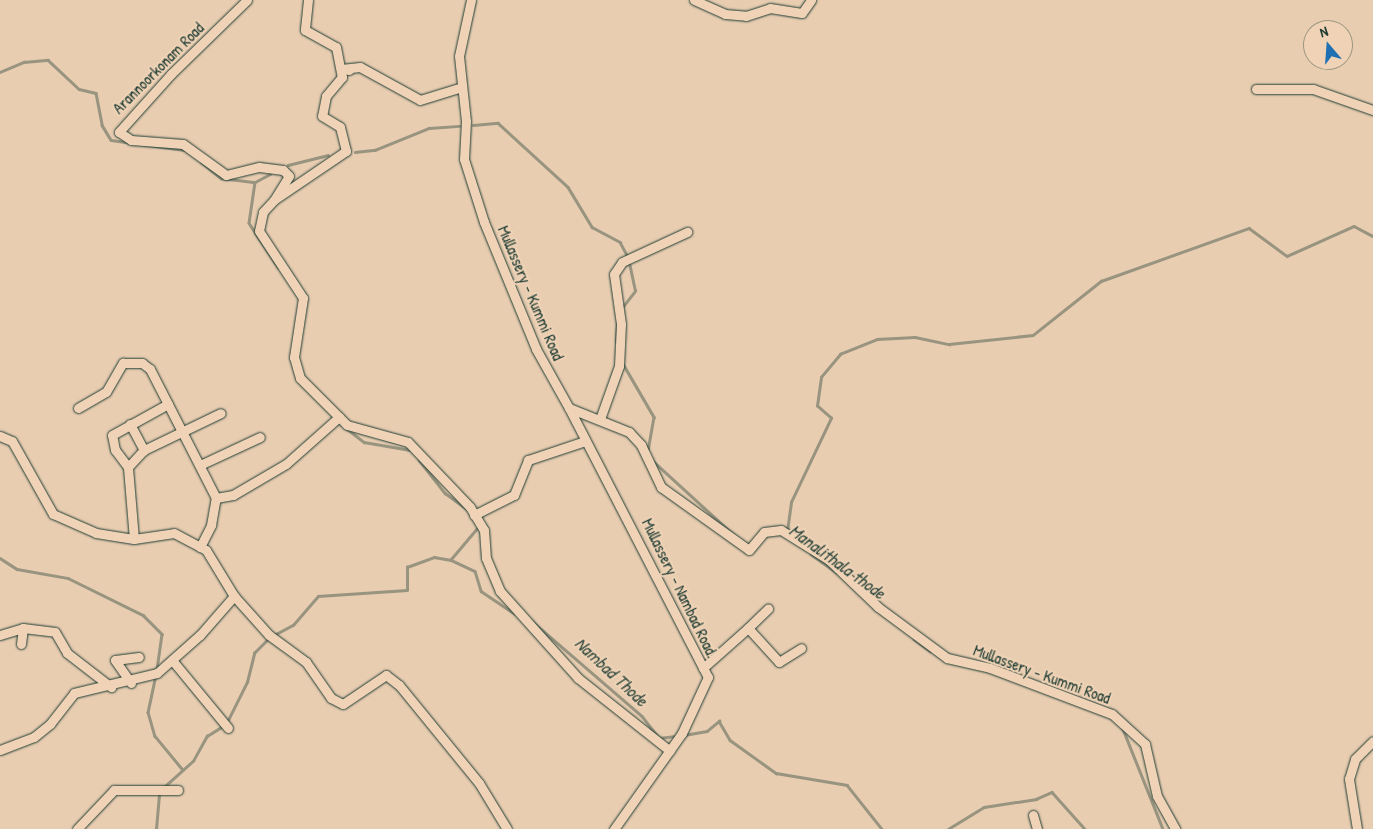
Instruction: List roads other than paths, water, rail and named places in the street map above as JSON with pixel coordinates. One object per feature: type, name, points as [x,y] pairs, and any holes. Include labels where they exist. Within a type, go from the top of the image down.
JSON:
[{"type":"street","name":"Arannoorkonam Road","points":[[247,0],[170,74],[119,134],[131,140],[183,144],[226,175],[259,167],[283,170],[289,176],[274,200],[263,212],[259,231],[303,298],[294,357],[300,378],[347,424],[408,442],[474,515],[484,530],[486,558],[500,591],[578,678],[670,751]]},
{"type":"street","points":[[308,0],[305,30],[336,47],[345,69],[360,66],[420,100],[462,87]]},
{"type":"street","name":"Mullassery - Kummi Road","points":[[472,0],[459,56],[464,158],[484,222],[536,349],[569,408],[600,419],[635,438],[661,487],[749,550],[774,528],[796,538],[947,658],[990,668],[1112,714],[1145,744],[1158,801],[1176,829]]},
{"type":"street","points":[[694,0],[726,14],[746,16],[770,8],[802,13],[811,0]]},
{"type":"street","name":"Arannoorkonam Road","points":[[274,200],[346,151],[340,127],[322,116],[326,96],[342,77],[345,69]]},
{"type":"street","points":[[1256,88],[1313,89],[1373,110]]},
{"type":"street","points":[[600,419],[619,366],[621,324],[614,274],[622,262],[687,232]]},
{"type":"street","points":[[78,408],[106,392],[123,364],[134,360],[150,369],[216,498],[211,525],[200,547]]},
{"type":"street","points":[[134,539],[128,467],[115,450],[112,435],[168,404]]},
{"type":"street","name":"Mullassery - Nambad Road.","points":[[569,408],[708,678],[670,751],[614,829]]},
{"type":"street","points":[[128,467],[144,450],[180,430],[221,413]]},
{"type":"street","points":[[216,498],[245,489],[286,464],[339,416]]},
{"type":"street","points":[[130,424],[144,450]]},
{"type":"street","points":[[0,436],[12,441],[53,514],[96,533],[134,539],[174,533],[200,547],[222,572],[234,596],[271,636],[306,662],[331,698],[343,704],[386,676],[399,684],[479,783],[506,829]]},
{"type":"street","points":[[200,465],[260,437]]},
{"type":"street","points":[[474,515],[514,495],[528,460],[585,442]]},
{"type":"street","points":[[0,750],[50,724],[74,693],[131,683],[157,674],[234,596]]},
{"type":"street","points":[[703,668],[768,609]]},
{"type":"street","points":[[0,635],[23,628],[55,632],[67,653],[111,687]]},
{"type":"street","points":[[21,644],[23,628]]},
{"type":"street","points":[[748,628],[779,662],[800,648]]},
{"type":"street","points":[[131,683],[115,660],[139,657]]},
{"type":"street","points":[[172,660],[228,728]]},
{"type":"street","points":[[1357,829],[1349,779],[1355,759],[1373,741]]},
{"type":"street","points":[[77,829],[114,790],[178,790]]},
{"type":"street","points":[[1033,815],[1037,829]]},
{"type":"waterway","name":"Nambad Thode","points":[[0,72],[24,62],[48,60],[79,89],[96,93],[102,125],[111,140],[184,150]]},
{"type":"waterway","points":[[473,125],[498,123],[568,187],[592,227],[620,242],[628,257]]},
{"type":"waterway","points":[[355,152],[375,150],[429,128],[459,126]]},
{"type":"waterway","points":[[288,165],[328,155]]},
{"type":"waterway","name":"Nambad Thode","points":[[201,162],[221,178],[255,182],[249,223],[278,267]]},
{"type":"waterway","points":[[255,182],[270,174]]},
{"type":"waterway","points":[[787,531],[791,502],[831,418],[817,406],[821,377],[840,354],[877,339],[915,337],[949,344],[1033,335],[1101,281],[1249,228],[1287,256],[1354,226],[1373,236]]},
{"type":"waterway","name":"Manalithala thode","points":[[621,309],[635,291],[629,262]]},
{"type":"waterway","name":"Manalithala thode","points":[[616,342],[617,321]]},
{"type":"waterway","name":"Manalithala thode","points":[[622,362],[654,417],[648,451]]},
{"type":"waterway","name":"Nambad Thode","points":[[346,428],[364,442],[411,450]]},
{"type":"waterway","name":"Nambad Thode","points":[[419,460],[445,493],[467,509]]},
{"type":"waterway","name":"Manalithala thode","points":[[653,461],[734,535]]},
{"type":"waterway","name":"Nambad Thode","points":[[478,528],[451,560],[475,571],[481,591],[514,613]]},
{"type":"waterway","name":"Manalithala thode","points":[[811,554],[837,573]]},
{"type":"waterway","points":[[274,635],[293,625],[318,596],[407,590],[407,567],[434,557],[451,560]]},
{"type":"waterway","points":[[0,558],[17,569],[68,578],[143,615],[162,634],[157,669]]},
{"type":"waterway","name":"Nambad Thode","points":[[526,616],[642,716],[659,738],[676,736]]},
{"type":"waterway","points":[[227,722],[247,682],[254,653],[269,638]]},
{"type":"waterway","name":"Manalithala thode","points":[[914,639],[930,651]]},
{"type":"waterway","points":[[156,675],[148,712],[155,736],[183,770]]},
{"type":"waterway","name":"Nambad Thode","points":[[684,735],[707,731],[719,721],[730,740],[776,773],[847,785],[882,829]]},
{"type":"waterway","points":[[164,787],[193,761],[207,736],[223,726]]},
{"type":"waterway","name":"Manalithala thode","points":[[1123,729],[1163,829]]},
{"type":"waterway","name":"Nambad Thode","points":[[948,829],[984,807],[1036,799],[1052,792],[1085,829]]},
{"type":"waterway","points":[[156,829],[159,793]]}]
